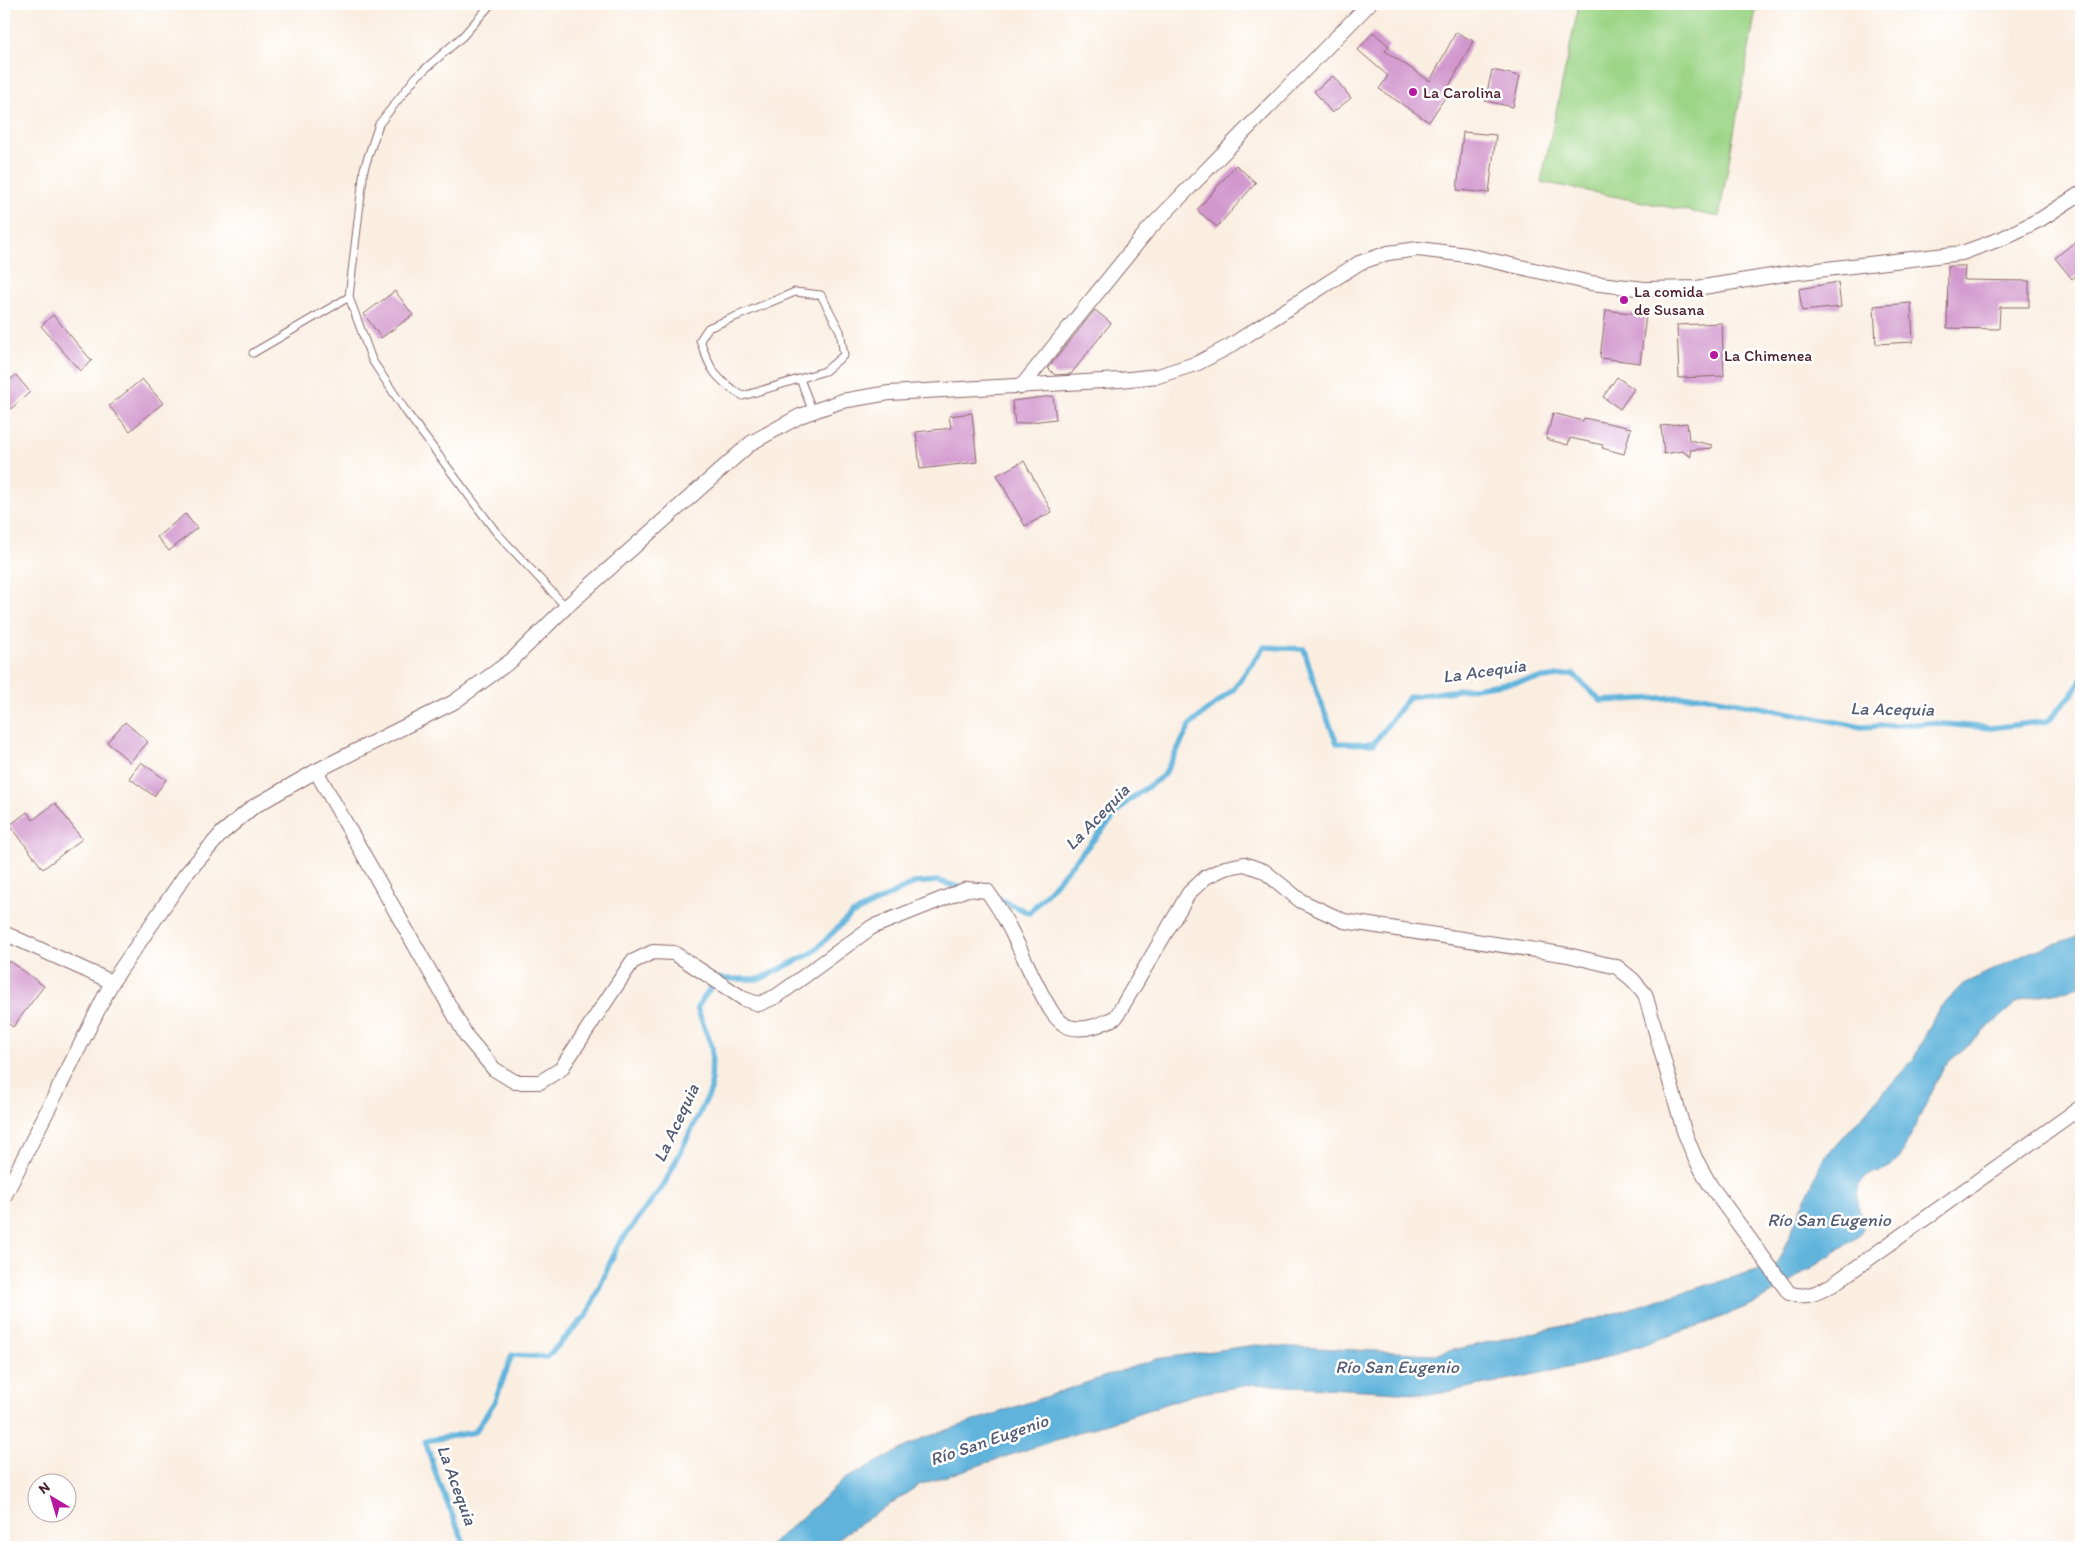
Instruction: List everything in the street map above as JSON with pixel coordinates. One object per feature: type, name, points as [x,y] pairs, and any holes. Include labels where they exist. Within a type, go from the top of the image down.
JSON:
[{"type":"street","points":[[1021,387],[1148,230],[1368,4]]},
{"type":"street","points":[[4,1198],[112,982],[186,874],[222,833],[253,808],[316,771],[454,702],[512,660],[566,606],[751,443],[813,412],[842,401],[889,394],[1021,387],[1158,376],[1198,363],[1230,346],[1359,263],[1388,253],[1418,249],[1467,254],[1591,283],[1645,289],[1698,288],[1784,274],[1962,253],[2011,234],[2041,219],[2081,193]]},
{"type":"street","points":[[316,771],[467,1037],[494,1070],[515,1082],[540,1082],[561,1068],[632,962],[653,952],[674,953],[744,999],[759,1004],[777,996],[872,927],[967,889],[987,891],[1000,909],[1052,1014],[1067,1027],[1099,1026],[1116,1017],[1189,893],[1206,877],[1225,868],[1244,864],[1264,870],[1301,901],[1344,921],[1568,955],[1617,967],[1633,980],[1644,994],[1684,1131],[1695,1158],[1710,1185],[1789,1292],[1799,1296],[1815,1294],[1832,1285],[2081,1107]]},
{"type":"street","points":[[4,933],[112,982]]},
{"type":"lane","points":[[491,4],[463,36],[416,77],[379,124],[364,169],[349,297],[372,360],[408,413],[496,532],[566,606]]},
{"type":"lane","points":[[795,292],[821,294],[840,331],[844,355],[825,371],[800,379],[743,396],[728,387],[709,367],[700,340],[708,328],[795,292]]},
{"type":"lane","points":[[254,353],[349,297]]},
{"type":"lane","points":[[800,379],[813,412]]},
{"type":"green space","points":[[1579,4],[1757,4],[1719,217],[1541,182]]},
{"type":"water","name":"Río San Eugenio","points":[[2081,935],[2081,984],[2074,988],[2017,1002],[1944,1066],[1900,1158],[1890,1167],[1867,1176],[1860,1183],[1858,1202],[1863,1229],[1858,1237],[1760,1301],[1707,1323],[1586,1364],[1435,1394],[1255,1384],[1196,1394],[919,1485],[825,1547],[768,1547],[845,1479],[921,1439],[1156,1359],[1255,1345],[1435,1354],[1595,1319],[1777,1264],[1823,1159],[1913,1060],[1939,1008],[1963,984],[2030,952]]},
{"type":"building","points":[[1373,32],[1389,46],[1385,51],[1430,81],[1456,32],[1473,41],[1446,92],[1448,93],[1429,122],[1379,89],[1388,76],[1358,50]]},
{"type":"building","points":[[1492,70],[1520,76],[1513,107],[1485,101]]},
{"type":"building","points":[[1333,76],[1351,98],[1332,113],[1314,91]]},
{"type":"building","points":[[1463,132],[1496,135],[1489,193],[1457,190]]},
{"type":"building","points":[[1236,165],[1256,183],[1217,227],[1197,210]]},
{"type":"building","points":[[2081,237],[2081,271],[2072,279],[2055,258]]},
{"type":"building","points":[[1948,266],[1965,266],[1964,280],[2029,281],[2029,307],[2000,307],[1999,329],[1947,328]]},
{"type":"building","points":[[1838,282],[1841,307],[1802,311],[1799,289]]},
{"type":"building","points":[[395,291],[413,315],[381,338],[364,314]]},
{"type":"building","points":[[1911,303],[1913,342],[1876,344],[1874,306]]},
{"type":"building","points":[[1095,310],[1111,323],[1071,374],[1055,375],[1048,368]]},
{"type":"building","points":[[1606,310],[1646,315],[1640,363],[1600,358]]},
{"type":"building","points":[[53,315],[92,361],[80,371],[41,326]]},
{"type":"building","points":[[1722,323],[1724,376],[1679,378],[1677,325]]},
{"type":"building","points":[[16,375],[30,392],[4,415],[4,385]]},
{"type":"building","points":[[1617,377],[1634,389],[1620,409],[1603,397]]},
{"type":"building","points":[[142,379],[163,403],[130,431],[109,406]]},
{"type":"building","points":[[1053,396],[1056,419],[1015,424],[1012,401]]},
{"type":"building","points":[[972,413],[977,462],[920,469],[916,432],[951,428],[949,416]]},
{"type":"building","points":[[1553,413],[1583,421],[1584,418],[1631,428],[1624,454],[1602,448],[1603,445],[1570,438],[1568,445],[1546,439]]},
{"type":"building","points":[[1687,423],[1689,440],[1712,445],[1712,448],[1690,450],[1691,457],[1682,451],[1664,454],[1661,426]]},
{"type":"building","points":[[1024,461],[1052,512],[1025,526],[997,475]]},
{"type":"building","points":[[185,514],[197,528],[169,551],[157,537]]},
{"type":"building","points":[[125,722],[148,742],[130,762],[107,742]]},
{"type":"building","points":[[141,762],[166,780],[154,796],[129,778]]},
{"type":"building","points":[[55,803],[82,839],[43,869],[10,825],[27,812],[33,820]]},
{"type":"building","points":[[10,961],[44,986],[13,1027],[4,1020],[4,969]]},
{"type":"waterway","name":"La Acequia","points":[[997,898],[1029,913],[1128,801],[1164,775],[1191,724],[1233,690],[1264,647],[1304,649],[1318,695],[1337,743],[1373,744],[1409,697],[1573,674],[1601,701],[1702,696],[1862,727],[1931,723],[1991,728],[2048,721],[2074,692],[2081,679]]},
{"type":"waterway","name":"La Acequia","points":[[464,1547],[465,1545],[439,1483],[425,1441],[475,1432],[495,1401],[512,1355],[547,1357],[587,1315],[618,1245],[665,1183],[711,1090],[712,1047],[697,1008],[716,979],[760,979],[812,953],[851,915],[914,883],[938,881],[961,888]]},
{"type":"place","name":"La Carolina","points":[[1413,92]]},
{"type":"place","name":"La comida de Susana","points":[[1624,300]]},
{"type":"place","name":"La Chimenea","points":[[1714,355]]}]
